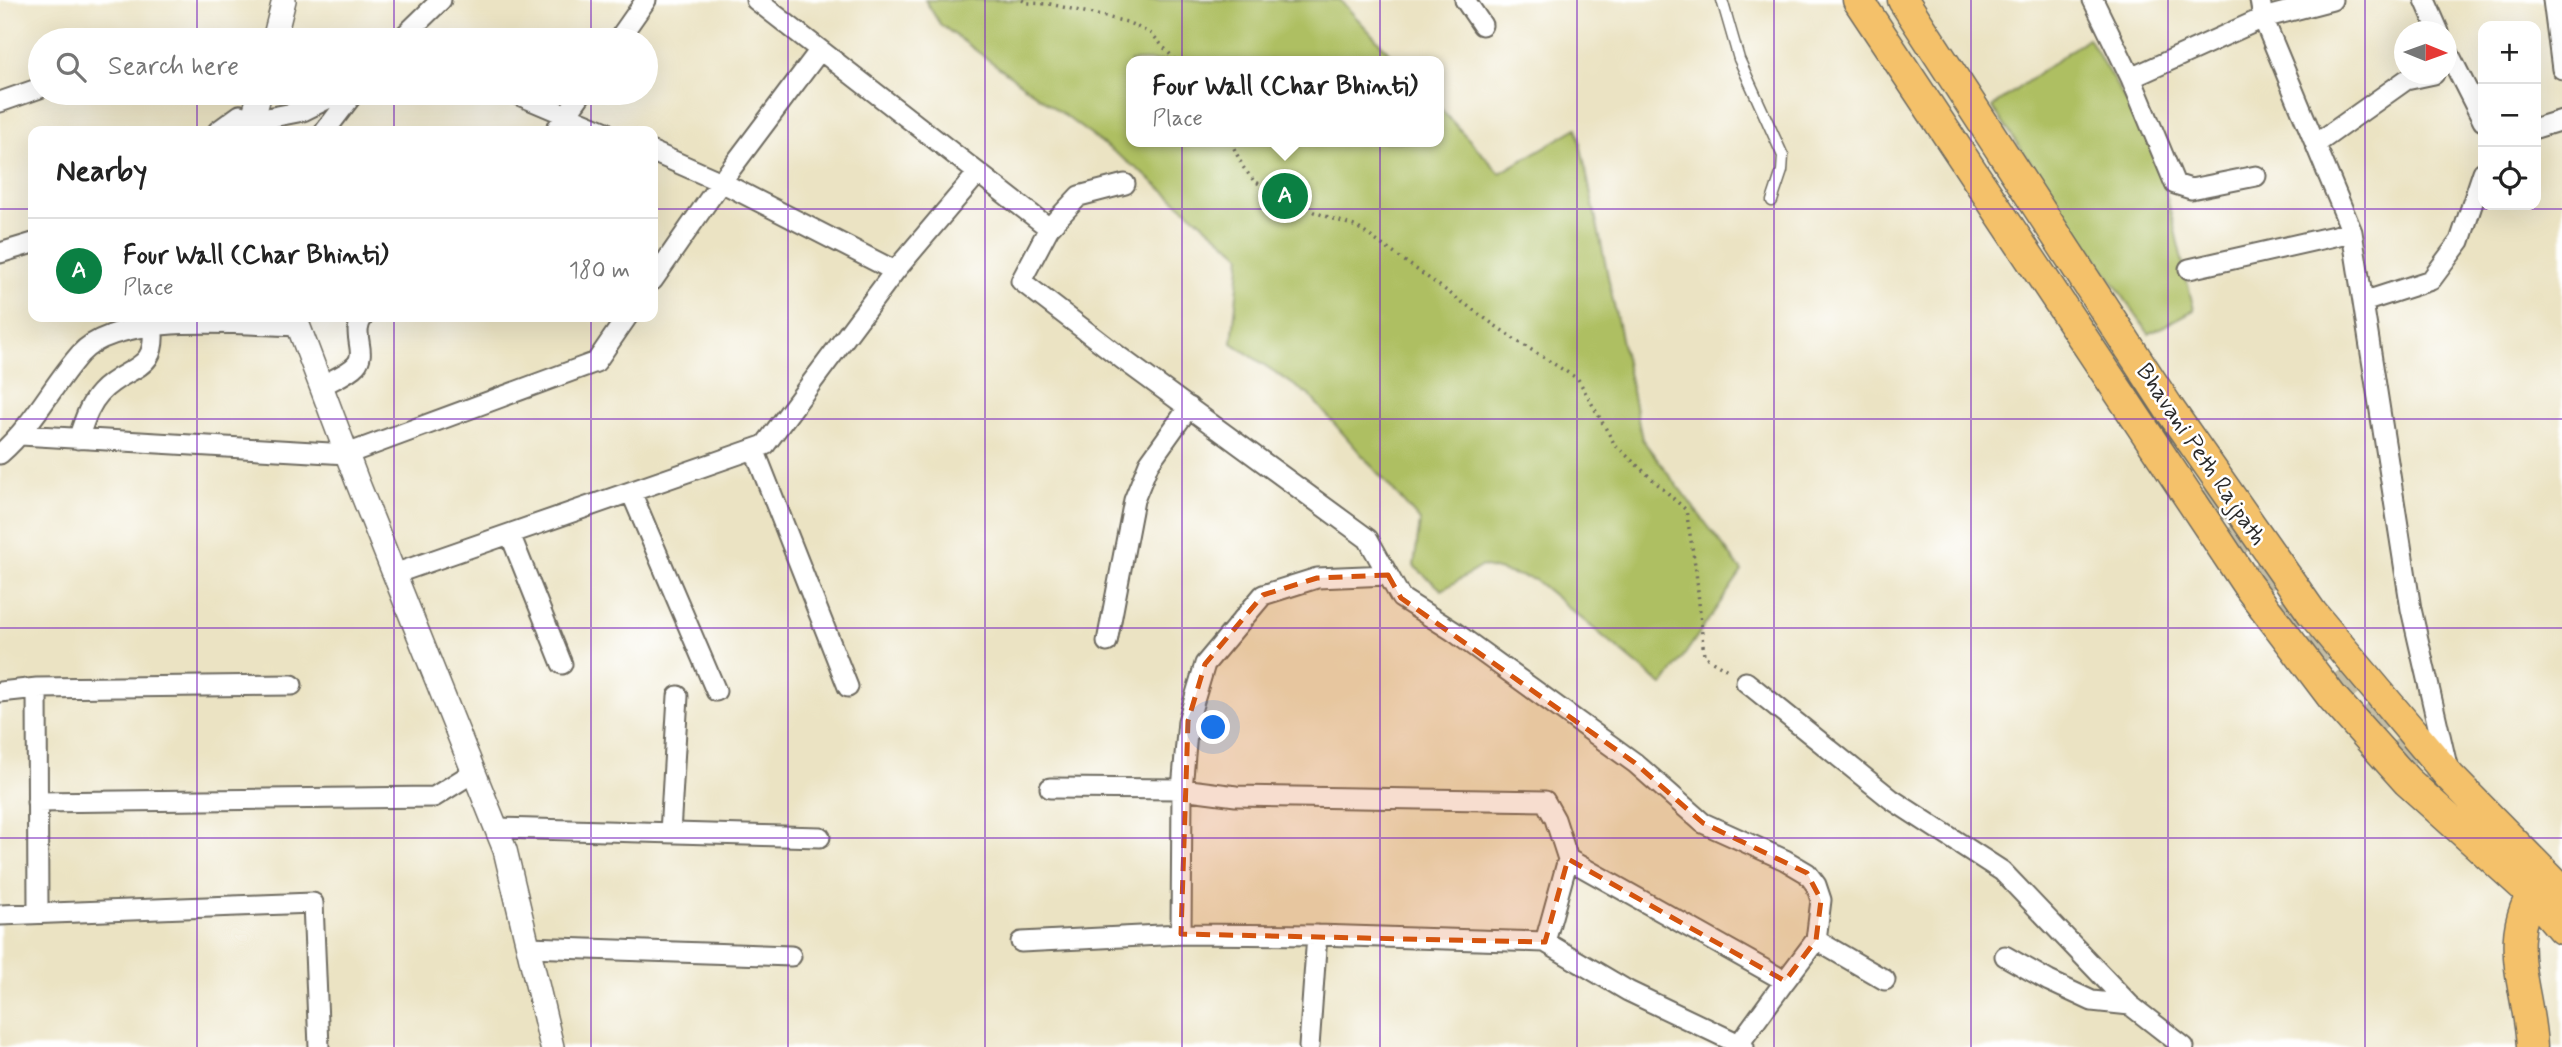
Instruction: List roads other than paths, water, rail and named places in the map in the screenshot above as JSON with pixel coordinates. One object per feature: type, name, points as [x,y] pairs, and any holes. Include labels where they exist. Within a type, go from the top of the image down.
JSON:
[{"type":"main road","points":[[1858,0],[2248,586],[2332,697],[2407,781],[2438,810],[2547,886],[2562,929]]},
{"type":"main road","points":[[1877,0],[2056,260],[2206,489]]},
{"type":"main road","name":"Bhavani Peth Rajpath","points":[[1903,0],[2163,398],[2296,590],[2320,623],[2449,777],[2547,886]]},
{"type":"main road","points":[[2532,1047],[2518,964],[2519,926],[2547,886]]},
{"type":"street","points":[[277,28],[285,0]]},
{"type":"street","points":[[412,28],[441,0]]},
{"type":"street","points":[[626,28],[646,0]]},
{"type":"street","points":[[756,0],[1049,228]]},
{"type":"street","points":[[1465,0],[1482,25]]},
{"type":"street","points":[[2093,0],[2131,78],[2175,184],[2191,189],[2256,176]]},
{"type":"street","points":[[2131,78],[2262,9],[2332,0]]},
{"type":"street","points":[[2425,0],[2434,21]]},
{"type":"street","points":[[2553,0],[2562,69]]},
{"type":"street","points":[[2262,9],[2352,232],[2411,609],[2449,777],[2438,810]]},
{"type":"street","points":[[658,273],[721,182],[820,50]]},
{"type":"street","points":[[2457,82],[2478,114]]},
{"type":"street","points":[[2316,144],[2400,84]]},
{"type":"street","points":[[0,102],[28,92]]},
{"type":"street","points":[[253,126],[257,105]]},
{"type":"street","points":[[253,126],[315,105]]},
{"type":"street","points":[[330,126],[345,105]]},
{"type":"street","points":[[533,105],[561,123],[574,105]]},
{"type":"street","points":[[224,126],[240,114],[253,126]]},
{"type":"street","points":[[2541,126],[2562,120]]},
{"type":"street","points":[[658,154],[721,182],[895,271]]},
{"type":"street","points":[[394,574],[765,445],[895,271],[978,173]]},
{"type":"street","points":[[1021,942],[1181,934],[1545,942],[1629,991],[1740,1046],[1816,940],[1821,900],[1807,873],[1785,860],[1703,823],[1635,763],[1453,631],[1401,598],[1368,539],[1121,358],[1021,281],[1049,228],[1079,196],[1125,184]]},
{"type":"street","points":[[2363,302],[2431,280],[2460,241],[2478,187]]},
{"type":"street","points":[[2189,269],[2352,232]]},
{"type":"street","points":[[0,253],[28,245]]},
{"type":"street","points":[[0,454],[21,435],[81,353],[95,340],[152,324],[249,322]]},
{"type":"street","points":[[297,322],[346,454],[505,850],[552,1047]]},
{"type":"street","points":[[321,386],[355,367],[360,358],[356,332],[361,322]]},
{"type":"street","points":[[21,435],[346,454],[596,362],[624,322]]},
{"type":"street","points":[[78,439],[90,405],[98,395],[150,356],[154,348],[152,324]]},
{"type":"street","points":[[1107,642],[1135,500],[1149,463],[1189,407]]},
{"type":"street","points":[[754,449],[848,687]]},
{"type":"street","points":[[631,492],[716,691]]},
{"type":"street","points":[[510,534],[562,664]]},
{"type":"street","points":[[1181,934],[1182,789],[1188,721],[1205,664],[1263,595],[1317,578],[1388,575]]},
{"type":"street","points":[[1746,682],[1891,799],[2001,871],[2130,1005],[2184,1047]]},
{"type":"street","points":[[0,692],[37,688],[292,685]]},
{"type":"street","points":[[37,688],[38,913]]},
{"type":"street","points":[[670,833],[678,696]]},
{"type":"street","points":[[37,803],[434,797],[474,772]]},
{"type":"street","points":[[1050,788],[1182,789],[1236,796],[1545,801],[1555,819],[1568,859],[1545,942]]},
{"type":"street","points":[[496,828],[820,837]]},
{"type":"street","points":[[1568,859],[1785,981]]},
{"type":"street","points":[[0,915],[313,904],[319,1047]]},
{"type":"street","points":[[1309,1047],[1317,935]]},
{"type":"street","points":[[1816,940],[1885,980]]},
{"type":"street","points":[[528,947],[791,956]]},
{"type":"street","points":[[2005,956],[2092,1001],[2130,1005]]},
{"type":"lane","points":[[1722,0],[1739,59],[1783,156],[1782,171],[1772,201]]},
{"type":"tunnel","points":[[2206,489],[2287,611],[2464,820]]},
{"type":"place","name":"Four Wall (Char Bhinti)","points":[[1285,196]]}]
